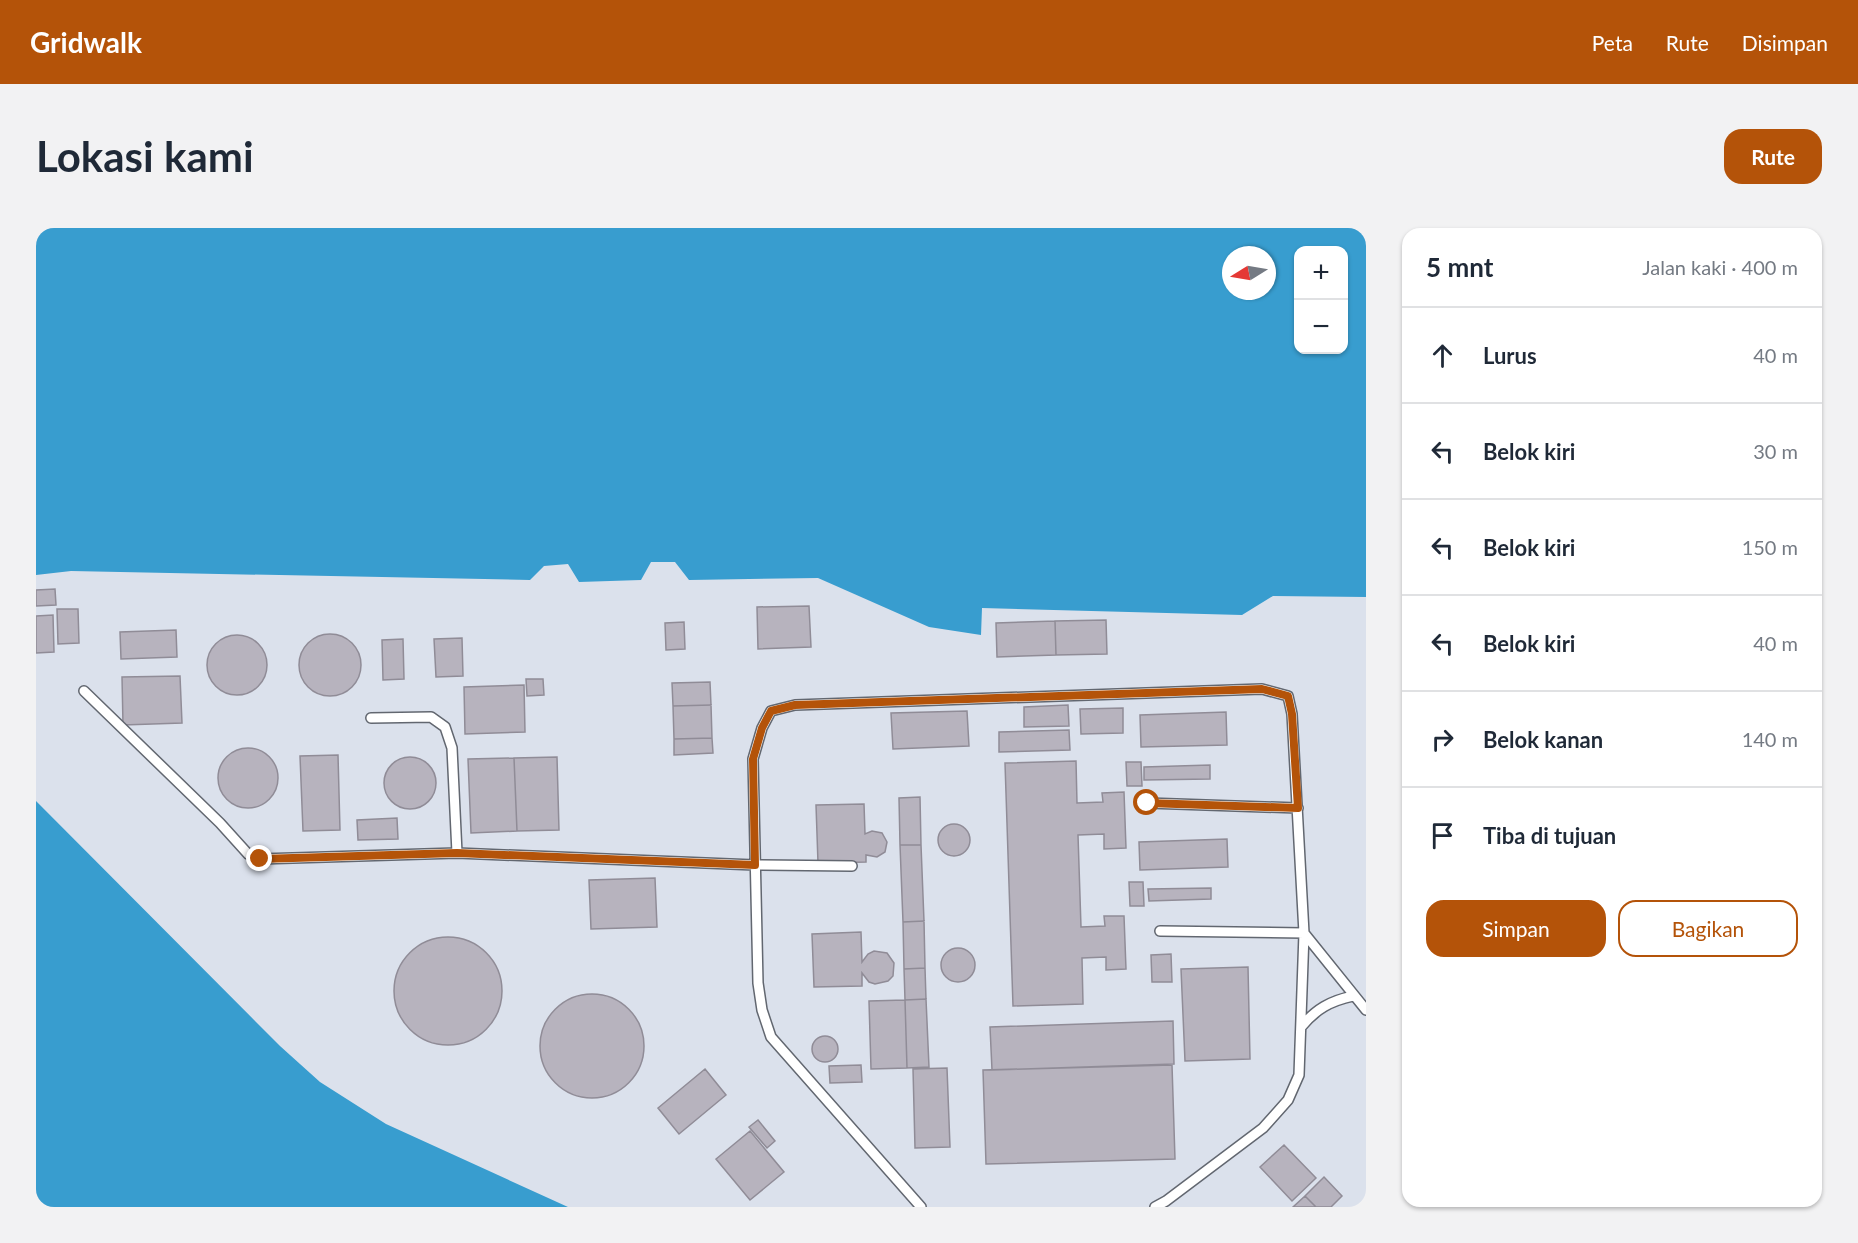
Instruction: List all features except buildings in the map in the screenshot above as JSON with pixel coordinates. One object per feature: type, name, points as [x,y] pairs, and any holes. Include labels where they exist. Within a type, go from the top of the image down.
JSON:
[{"type":"lane","points":[[921,1207],[771,1037],[762,1010],[758,983],[753,759],[762,728],[771,711],[795,705],[1262,689],[1288,696],[1292,714],[1305,933],[1299,1075],[1288,1100],[1263,1128],[1166,1202],[1155,1207]]},
{"type":"lane","points":[[84,691],[253,857],[260,859],[457,853],[755,865],[852,866]]},
{"type":"lane","points":[[371,718],[431,717],[445,727],[452,748],[457,853]]},
{"type":"lane","points":[[1147,803],[1298,808]]},
{"type":"lane","points":[[1160,931],[1305,933]]},
{"type":"lane","points":[[1305,933],[1366,1010]]},
{"type":"lane","points":[[1301,1027],[1321,1006],[1336,999],[1353,996]]},
{"type":"water","points":[[36,228],[1366,228],[1366,597],[1273,596],[1242,615],[982,608],[981,635],[929,627],[818,578],[689,580],[675,562],[651,562],[641,580],[579,582],[568,564],[544,566],[530,580],[71,571],[36,575]]},
{"type":"water","points":[[36,801],[280,1046],[320,1082],[386,1124],[568,1207],[36,1207]]},
{"type":"route","points":[[260,859],[457,853],[755,865],[753,759],[762,728],[771,711],[795,705],[1262,689],[1288,696],[1292,714],[1298,808],[1147,803]]}]
